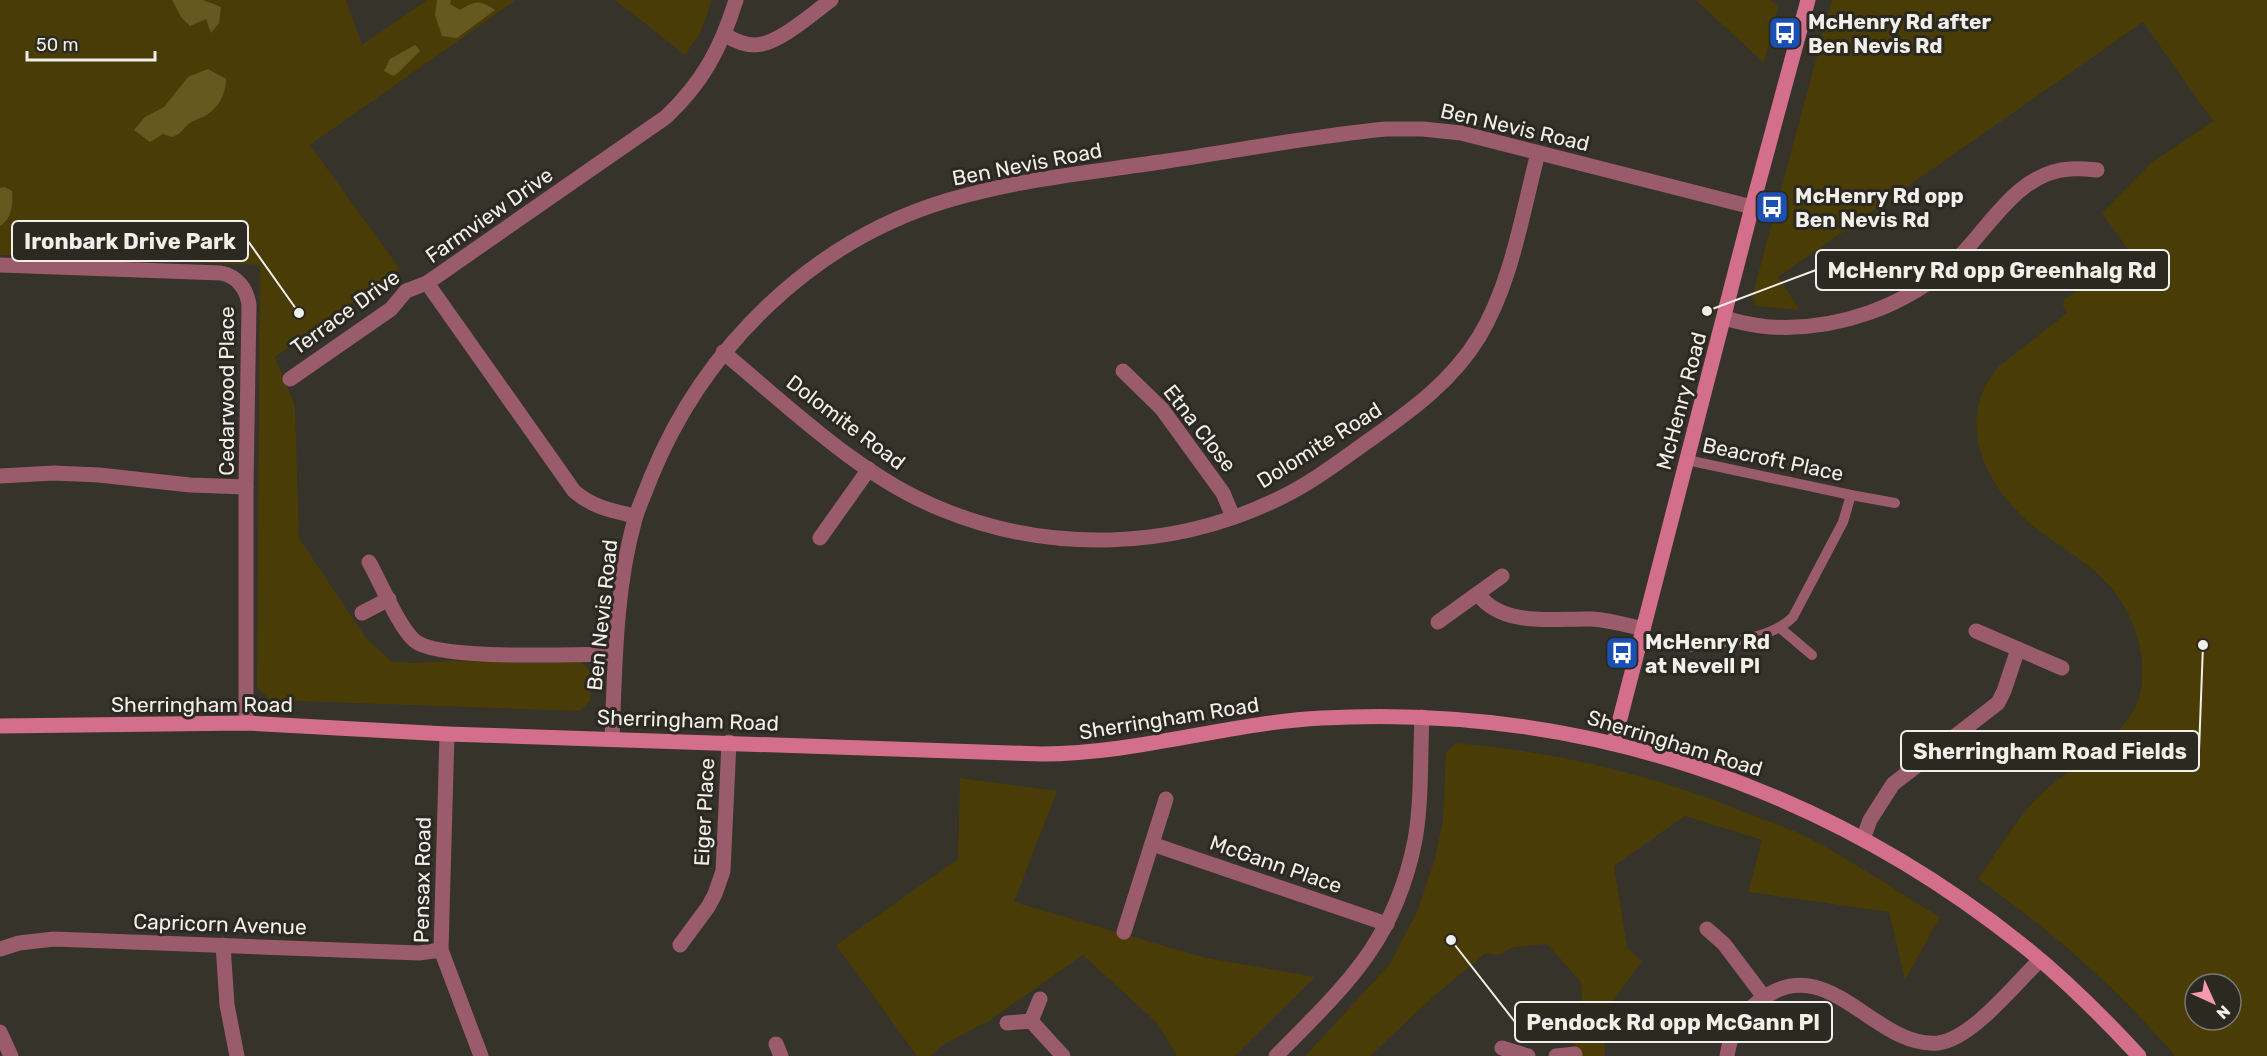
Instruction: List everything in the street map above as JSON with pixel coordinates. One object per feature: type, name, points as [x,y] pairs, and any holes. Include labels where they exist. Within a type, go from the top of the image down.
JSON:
[{"type":"street","name":"Farmview Drive","points":[[635,516],[602,509],[584,500],[574,491],[427,283],[666,117],[704,74],[725,35],[736,0]]},
{"type":"street","points":[[725,35],[744,44],[764,44],[781,35],[831,0]]},
{"type":"street","name":"McHenry Road","points":[[1614,742],[1752,207],[1808,0]]},
{"type":"street","name":"Ben Nevis Road","points":[[612,739],[615,654],[624,569],[635,516],[668,439],[689,401],[723,352],[756,316],[803,275],[868,234],[904,217],[926,207],[975,193],[1029,182],[1386,129],[1423,129],[1461,133],[1752,207]]},
{"type":"street","name":"Dolomite Road","points":[[723,352],[869,469],[921,500],[952,514],[995,527],[1049,538],[1099,541],[1190,530],[1233,517],[1282,497],[1323,473],[1421,404],[1453,373],[1480,336],[1501,290],[1538,153]]},
{"type":"street","points":[[1724,318],[1770,327],[1816,325],[1838,322],[1887,306],[1941,273],[2029,183],[2055,171],[2097,170]]},
{"type":"street","points":[[21,266],[22,236]]},
{"type":"street","name":"Cedarwood Place","points":[[0,265],[220,273],[228,274],[245,291],[249,305],[246,723]]},
{"type":"street","name":"Terrace Drive","points":[[290,379],[391,309],[406,291],[427,283]]},
{"type":"street","name":"Etna Close","points":[[1123,371],[1162,409],[1223,493],[1233,517]]},
{"type":"street","points":[[820,538],[869,469]]},
{"type":"street","points":[[0,476],[54,473],[99,475],[190,485],[246,487]]},
{"type":"street","points":[[369,562],[409,636],[419,644],[440,651],[467,653],[615,654]]},
{"type":"street","points":[[1438,622],[1502,576]]},
{"type":"street","points":[[1478,594],[1492,608],[1520,617],[1538,620],[1618,622],[1643,629]]},
{"type":"street","points":[[362,613],[389,599]]},
{"type":"street","points":[[1976,631],[2062,668]]},
{"type":"street","points":[[1863,839],[1870,820],[1893,784],[1998,703],[2018,649]]},
{"type":"street","points":[[1276,1056],[1353,976],[1371,952],[1387,924],[1402,890],[1415,839],[1422,717]]},
{"type":"street","name":"Sherringham Road","points":[[0,726],[246,723],[447,734],[1042,754],[1081,754],[1130,748],[1263,724],[1319,718],[1422,717],[1530,727],[1614,742],[1725,776],[1789,803],[1863,839],[1966,905],[2040,960],[2110,1025],[2139,1056]]},
{"type":"street","name":"Pensax Road","points":[[447,734],[441,950],[481,1056]]},
{"type":"street","name":"Eiger Place","points":[[680,945],[716,894],[723,871],[729,742]]},
{"type":"street","points":[[1124,932],[1166,799]]},
{"type":"street","name":"McGann Place","points":[[1152,844],[1387,924]]},
{"type":"street","points":[[1707,929],[1724,944],[1764,997]]},
{"type":"street","name":"Capricorn Avenue","points":[[0,949],[36,940],[54,939],[419,952],[441,950]]},
{"type":"street","points":[[223,945],[228,1016],[237,1056]]},
{"type":"street","points":[[1727,1056],[1730,1041],[1740,1020],[1764,997],[1792,987],[1818,987],[1829,991],[1903,1036],[1938,1043],[1962,1035],[1972,1028],[2040,960]]},
{"type":"street","points":[[1031,1021],[1040,999]]},
{"type":"street","points":[[1007,1023],[1031,1021]]},
{"type":"street","points":[[1031,1021],[1063,1056]]},
{"type":"street","points":[[0,1032],[11,1056]]},
{"type":"street","points":[[1502,1048],[1528,1056]]},
{"type":"street","points":[[1556,1056],[1575,1054]]},
{"type":"lane","name":"Beacroft Place","points":[[1688,460],[1851,495],[1895,502]]},
{"type":"lane","name":"Beacroft Place","points":[[1780,628],[1793,617],[1843,522],[1851,495]]},
{"type":"lane","points":[[1689,647],[1764,634],[1780,628],[1812,655]]},
{"type":"shaded area","points":[[0,0],[346,0],[362,45],[427,0],[516,0],[310,145],[400,269],[275,357],[295,406],[299,538],[366,638],[391,661],[410,663],[581,662],[591,672],[590,701],[580,711],[270,700],[257,687],[260,265],[0,255]]},
{"type":"shaded area","points":[[172,0],[203,0],[221,7],[219,23],[211,33],[206,19],[190,26],[181,17]]},
{"type":"shaded area","points":[[437,0],[451,0],[450,4],[460,10],[478,3],[495,10],[457,38],[442,36],[435,15]]},
{"type":"shaded area","points":[[615,0],[712,0],[701,31],[685,55]]},
{"type":"shaded area","points":[[1696,0],[1771,0],[1778,7],[1764,63]]},
{"type":"shaded area","points":[[1832,0],[2267,0],[2267,1056],[2175,1056],[2130,1007],[2082,961],[2032,919],[1978,879],[2013,827],[2037,798],[2095,752],[2122,727],[2139,697],[2142,667],[2141,652],[2132,622],[2117,595],[2090,567],[2032,525],[2001,491],[1989,472],[1981,451],[1977,430],[1978,409],[1985,387],[1998,367],[2067,313],[2063,306],[2064,300],[2130,252],[2102,213],[2151,163],[2213,121],[2143,22],[1778,277],[1800,310],[1756,306],[1752,297]]},
{"type":"shaded area","points":[[415,45],[420,51],[398,73],[393,76],[384,71],[390,59]]},
{"type":"shaded area","points":[[208,69],[226,79],[223,96],[213,110],[172,137],[163,134],[150,142],[134,130],[145,117],[164,107],[188,77]]},
{"type":"shaded area","points":[[5,187],[12,191],[12,206],[7,219],[0,226],[0,188]]},
{"type":"shaded area","points":[[1456,743],[1567,759],[1639,776],[1709,798],[1807,837],[1940,917],[1905,980],[1889,912],[1748,892],[1762,840],[1685,816],[1614,866],[1627,947],[1642,961],[1604,1013],[1605,1056],[1576,1056],[1574,1035],[1546,1035],[1582,1003],[1581,982],[1547,944],[1514,947],[1498,955],[1486,953],[1434,996],[1370,1056],[1305,1056],[1390,964],[1418,909],[1435,858],[1443,820],[1446,753]]},
{"type":"shaded area","points":[[960,778],[1057,791],[1014,902],[1202,957],[1315,977],[1235,1056],[1177,1056],[1157,1023],[1083,955],[987,1022],[944,1044],[931,1056],[917,1056],[836,945],[958,859]]},
{"type":"place","name":"McHenry Rd after Ben Nevis Rd","points":[[1785,33]]},
{"type":"place","name":"McHenry Rd opp Ben Nevis Rd","points":[[1772,207]]},
{"type":"place","name":"McHenry Rd opp Greenhalg Rd","points":[[1707,311]]},
{"type":"place","name":"Ironbark Drive Park","points":[[299,313]]},
{"type":"place","name":"Sherringham Road Fields","points":[[2203,645]]},
{"type":"place","name":"McHenry Rd at Nevell Pl","points":[[1622,653]]},
{"type":"place","name":"Pendock Rd opp McGann Pl","points":[[1451,940]]}]
